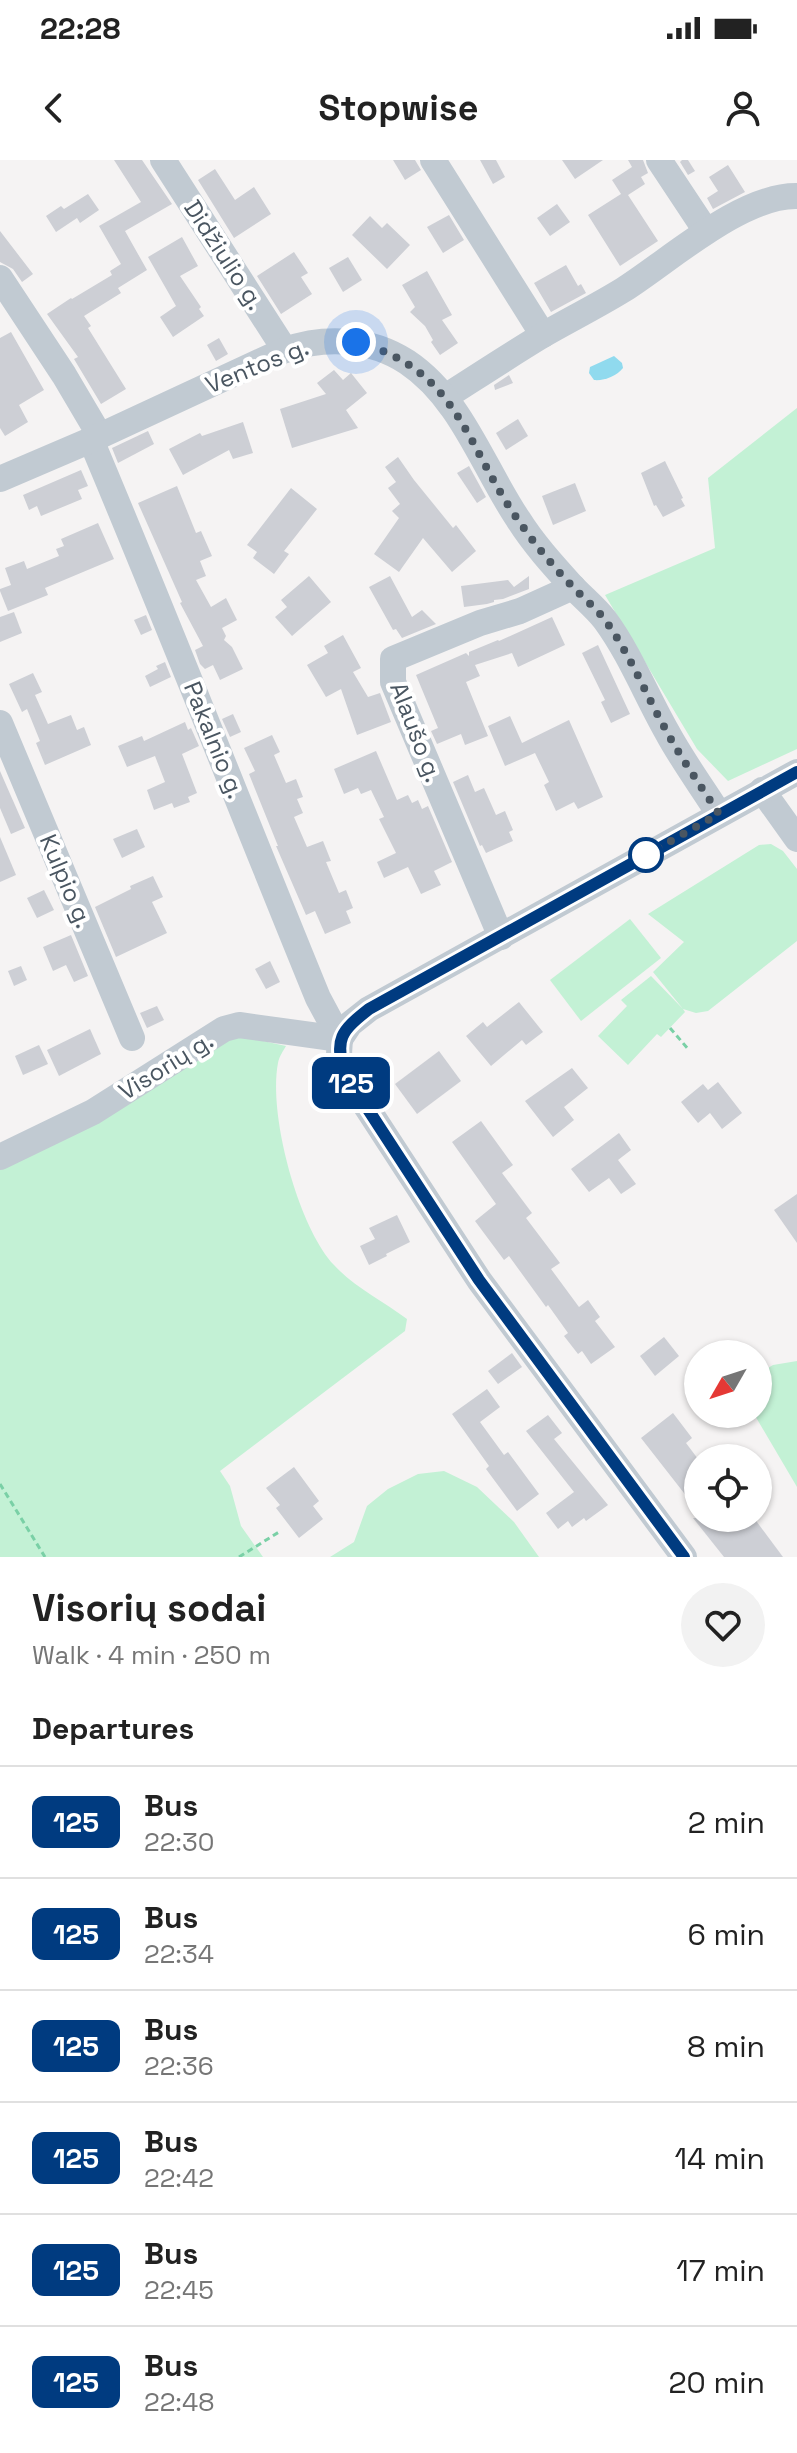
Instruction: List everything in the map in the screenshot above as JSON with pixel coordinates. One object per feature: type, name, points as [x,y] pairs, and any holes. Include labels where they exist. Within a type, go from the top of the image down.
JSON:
[{"type":"street","name":"Didžiulio g.","points":[[163,160],[285,350]]},
{"type":"street","points":[[433,160],[543,335]]},
{"type":"street","points":[[659,160],[706,231]]},
{"type":"street","points":[[445,397],[543,335],[624,289],[706,231],[762,202],[797,196]]},
{"type":"street","name":"Pakalnio g.","points":[[0,278],[64,375],[95,438],[196,699],[318,998],[340,1039],[339,1054],[345,1074],[479,1280],[684,1557]]},
{"type":"street","name":"Ventos g.","points":[[0,479],[304,343],[356,342],[381,348],[420,371],[445,397],[519,522],[573,587],[603,617],[617,638],[668,734],[719,814]]},
{"type":"street","name":"Alaušo g.","points":[[501,937],[393,682],[393,659],[480,623],[520,611],[573,587]]},
{"type":"street","name":"Kulpio g.","points":[[0,723],[132,1038]]},
{"type":"street","points":[[340,1039],[350,1024],[369,1009],[797,772]]},
{"type":"street","points":[[762,790],[797,839]]},
{"type":"street","name":"Visorių g.","points":[[0,1157],[93,1112],[224,1029],[239,1025],[340,1039]]},
{"type":"path","points":[[670,1028],[689,1050]]},
{"type":"path","points":[[0,1484],[45,1557]]},
{"type":"path","points":[[239,1557],[279,1532]]},
{"type":"green space","points":[[797,408],[797,749],[728,781],[697,749],[605,595],[715,548],[708,478]]},
{"type":"green space","points":[[771,844],[783,851],[797,869],[797,941],[708,1011],[696,1013],[683,1009],[653,972],[684,942],[648,914],[759,845]]},
{"type":"green space","points":[[630,919],[661,958],[581,1021],[550,980]]},
{"type":"green space","points":[[651,976],[685,1012],[661,1037],[657,1034],[628,1065],[598,1036],[627,1006],[621,1000]]},
{"type":"green space","points":[[245,1037],[286,1046],[279,1061],[277,1111],[298,1197],[321,1247],[350,1280],[407,1319],[405,1331],[220,1471],[230,1486],[241,1526],[263,1557],[0,1557],[0,1169],[227,1039]]},
{"type":"green space","points":[[797,1361],[797,1487],[762,1428],[772,1428],[773,1365]]},
{"type":"green space","points":[[444,1471],[477,1487],[514,1522],[539,1557],[330,1557],[354,1542],[367,1506],[388,1489],[418,1474]]},
{"type":"water","points":[[614,356],[623,368],[610,377],[594,380],[589,373],[590,367]]},
{"type":"building","points":[[114,160],[142,160],[172,204],[125,231],[147,270],[118,288],[121,293],[84,316],[91,326],[88,328],[126,389],[101,404],[74,359],[78,357],[47,314],[112,275],[110,271],[121,264],[99,226],[141,202]]},
{"type":"building","points":[[393,160],[415,160],[421,170],[405,180]]},
{"type":"building","points":[[480,160],[496,160],[505,177],[493,184]]},
{"type":"building","points":[[562,160],[603,160],[575,179]]},
{"type":"building","points":[[628,160],[643,160],[648,173],[641,177],[645,184],[628,195],[658,241],[620,266],[588,215],[621,194],[612,180],[632,167]]},
{"type":"building","points":[[688,160],[695,171],[688,175],[680,162]]},
{"type":"building","points":[[728,165],[745,192],[713,209],[707,198],[718,191],[709,177]]},
{"type":"building","points":[[215,169],[235,200],[254,187],[271,214],[234,238],[198,180]]},
{"type":"building","points":[[88,194],[99,210],[80,223],[77,218],[56,232],[46,216]]},
{"type":"building","points":[[557,204],[570,222],[550,236],[537,218]]},
{"type":"building","points":[[449,215],[464,240],[443,253],[427,227]]},
{"type":"building","points":[[370,216],[382,228],[387,223],[410,245],[387,269],[352,235]]},
{"type":"building","points":[[0,231],[33,274],[22,282],[13,269],[0,262]]},
{"type":"building","points":[[182,237],[198,266],[180,276],[204,316],[173,337],[160,317],[176,306],[148,257]]},
{"type":"building","points":[[294,252],[308,273],[301,277],[312,294],[281,314],[257,276]]},
{"type":"building","points":[[348,257],[362,280],[343,292],[329,268]]},
{"type":"building","points":[[566,265],[578,286],[581,284],[586,293],[551,312],[534,283]]},
{"type":"building","points":[[427,271],[452,315],[442,320],[458,343],[440,355],[425,326],[410,312],[415,307],[402,285]]},
{"type":"building","points":[[11,332],[44,390],[19,405],[28,422],[5,436],[0,428],[0,338]]},
{"type":"building","points":[[219,338],[228,354],[216,361],[207,345]]},
{"type":"building","points":[[334,370],[343,380],[351,373],[367,393],[346,410],[358,428],[292,448],[280,409],[326,394],[317,383]]},
{"type":"building","points":[[509,375],[513,383],[495,390],[494,385]]},
{"type":"building","points":[[518,419],[528,436],[506,450],[496,433]]},
{"type":"building","points":[[243,422],[253,453],[233,459],[229,450],[183,475],[169,449],[200,433],[202,436]]},
{"type":"building","points":[[148,431],[154,444],[118,463],[112,448]]},
{"type":"building","points":[[398,457],[453,528],[456,525],[476,551],[452,572],[423,538],[399,572],[374,554],[399,518],[392,511],[400,504],[388,488],[396,482],[385,467]]},
{"type":"building","points":[[665,461],[685,506],[663,517],[654,506],[641,473]]},
{"type":"building","points":[[469,466],[486,497],[477,503],[457,473]]},
{"type":"building","points":[[81,470],[88,486],[78,490],[82,499],[41,516],[37,506],[29,510],[23,495]]},
{"type":"building","points":[[575,483],[586,511],[553,525],[542,496]]},
{"type":"building","points":[[177,486],[196,533],[201,531],[212,556],[200,561],[206,576],[196,580],[211,607],[226,598],[237,620],[222,628],[226,636],[224,640],[232,647],[243,669],[220,680],[213,665],[205,669],[200,664],[195,650],[203,646],[180,603],[138,503]]},
{"type":"building","points":[[291,488],[317,509],[284,551],[289,554],[274,574],[253,558],[257,552],[247,545]]},
{"type":"building","points":[[98,523],[114,559],[45,588],[48,595],[8,611],[0,591],[11,585],[5,568],[24,561],[27,569],[59,556],[56,549],[64,546],[61,539]]},
{"type":"building","points":[[309,576],[331,602],[292,636],[275,617],[287,607],[281,600]]},
{"type":"building","points":[[390,576],[412,617],[422,610],[436,624],[402,638],[396,629],[393,630],[369,587]]},
{"type":"building","points":[[529,576],[529,589],[487,604],[464,607],[461,586],[508,580],[514,587]]},
{"type":"building","points":[[14,612],[22,633],[0,642],[0,617]]},
{"type":"building","points":[[146,615],[152,630],[141,635],[134,620]]},
{"type":"building","points":[[552,617],[565,645],[518,667],[512,653],[475,665],[480,676],[466,682],[488,736],[465,745],[461,734],[437,744],[431,731],[438,728],[416,675],[466,653],[469,656],[469,652]]},
{"type":"building","points":[[343,635],[361,668],[353,672],[368,697],[380,693],[391,722],[357,735],[341,689],[326,697],[307,665],[328,653],[324,646]]},
{"type":"building","points":[[598,645],[630,714],[611,723],[601,702],[605,700],[582,653]]},
{"type":"building","points":[[165,662],[171,677],[150,687],[145,676]]},
{"type":"building","points":[[33,673],[42,692],[35,695],[48,724],[71,715],[77,730],[84,727],[91,745],[45,765],[36,743],[40,741],[27,709],[22,712],[9,684]]},
{"type":"building","points":[[233,714],[241,732],[230,737],[222,719]]},
{"type":"building","points":[[510,716],[522,743],[569,720],[603,797],[578,809],[574,802],[556,811],[544,785],[549,782],[535,753],[505,766],[488,726]]},
{"type":"building","points":[[185,722],[199,746],[182,754],[197,793],[188,797],[190,802],[174,808],[172,803],[154,810],[147,790],[165,782],[155,756],[127,767],[118,746],[142,736],[144,741]]},
{"type":"building","points":[[272,735],[280,752],[274,755],[286,783],[296,779],[303,797],[297,799],[303,813],[294,817],[307,847],[323,841],[331,861],[326,862],[339,893],[346,890],[353,908],[346,911],[351,923],[325,934],[315,911],[306,915],[249,774],[255,771],[244,748]]},
{"type":"building","points":[[376,751],[397,800],[408,795],[412,803],[418,800],[422,809],[428,806],[452,862],[434,871],[441,885],[421,894],[408,867],[384,878],[377,862],[396,853],[379,819],[384,817],[371,790],[361,794],[358,788],[344,794],[334,769]]},
{"type":"building","points":[[0,771],[25,828],[11,834],[0,808]]},
{"type":"building","points":[[468,775],[475,792],[484,788],[496,815],[505,811],[513,830],[509,832],[513,841],[486,853],[480,846],[453,782]]},
{"type":"building","points":[[137,829],[145,847],[122,858],[113,839]]},
{"type":"building","points":[[0,837],[16,875],[0,882]]},
{"type":"building","points":[[153,876],[163,897],[152,902],[167,933],[116,957],[95,907]]},
{"type":"building","points":[[44,890],[54,910],[37,918],[27,898]]},
{"type":"building","points":[[71,935],[88,976],[74,982],[66,965],[53,971],[43,947]]},
{"type":"building","points":[[270,961],[280,982],[266,989],[255,969]]},
{"type":"building","points":[[21,966],[27,980],[14,986],[8,971]]},
{"type":"building","points":[[519,1002],[543,1032],[526,1045],[522,1040],[491,1066],[466,1036],[483,1022],[487,1027]]},
{"type":"building","points":[[157,1006],[164,1020],[147,1028],[140,1013]]},
{"type":"building","points":[[90,1029],[101,1054],[59,1076],[47,1050]]},
{"type":"building","points":[[39,1045],[48,1064],[23,1075],[15,1056]]},
{"type":"building","points":[[439,1051],[461,1081],[417,1114],[395,1084]]},
{"type":"building","points":[[572,1068],[588,1088],[564,1107],[574,1120],[553,1137],[525,1101]]},
{"type":"building","points":[[718,1082],[742,1113],[722,1129],[710,1113],[698,1123],[681,1102],[703,1084],[708,1090]]},
{"type":"building","points":[[481,1121],[513,1165],[502,1173],[532,1213],[526,1218],[560,1263],[551,1269],[579,1307],[588,1300],[600,1317],[595,1321],[615,1347],[591,1364],[582,1351],[578,1354],[564,1336],[568,1333],[509,1256],[504,1260],[475,1221],[496,1204],[452,1142]]},
{"type":"building","points":[[619,1133],[631,1150],[618,1160],[636,1184],[621,1194],[609,1178],[589,1192],[571,1169]]},
{"type":"building","points":[[797,1194],[797,1243],[774,1210]]},
{"type":"building","points":[[397,1215],[410,1242],[369,1265],[360,1246],[375,1239],[369,1228]]},
{"type":"building","points":[[664,1337],[679,1356],[655,1376],[640,1356]]},
{"type":"building","points":[[512,1353],[522,1367],[498,1384],[488,1371]]},
{"type":"building","points":[[487,1389],[500,1407],[480,1422],[504,1455],[508,1452],[539,1494],[517,1511],[452,1414]]},
{"type":"building","points":[[673,1413],[692,1438],[684,1444],[684,1493],[641,1438]]},
{"type":"building","points":[[548,1415],[562,1433],[554,1439],[608,1505],[572,1527],[568,1521],[558,1529],[546,1513],[574,1492],[526,1431]]},
{"type":"building","points":[[294,1467],[319,1501],[313,1506],[323,1519],[299,1538],[276,1508],[280,1505],[266,1488]]},
{"type":"building","points":[[704,1532],[764,1532],[783,1557],[724,1557]]},
{"type":"bus line","name":"125","points":[[684,1557],[479,1280],[345,1074],[339,1054],[340,1039],[350,1024],[369,1009],[797,772]]},
{"type":"route","points":[[356,342],[396,355],[420,371],[445,397],[519,522],[573,587],[603,617],[617,638],[668,734],[719,814],[646,855]]}]
